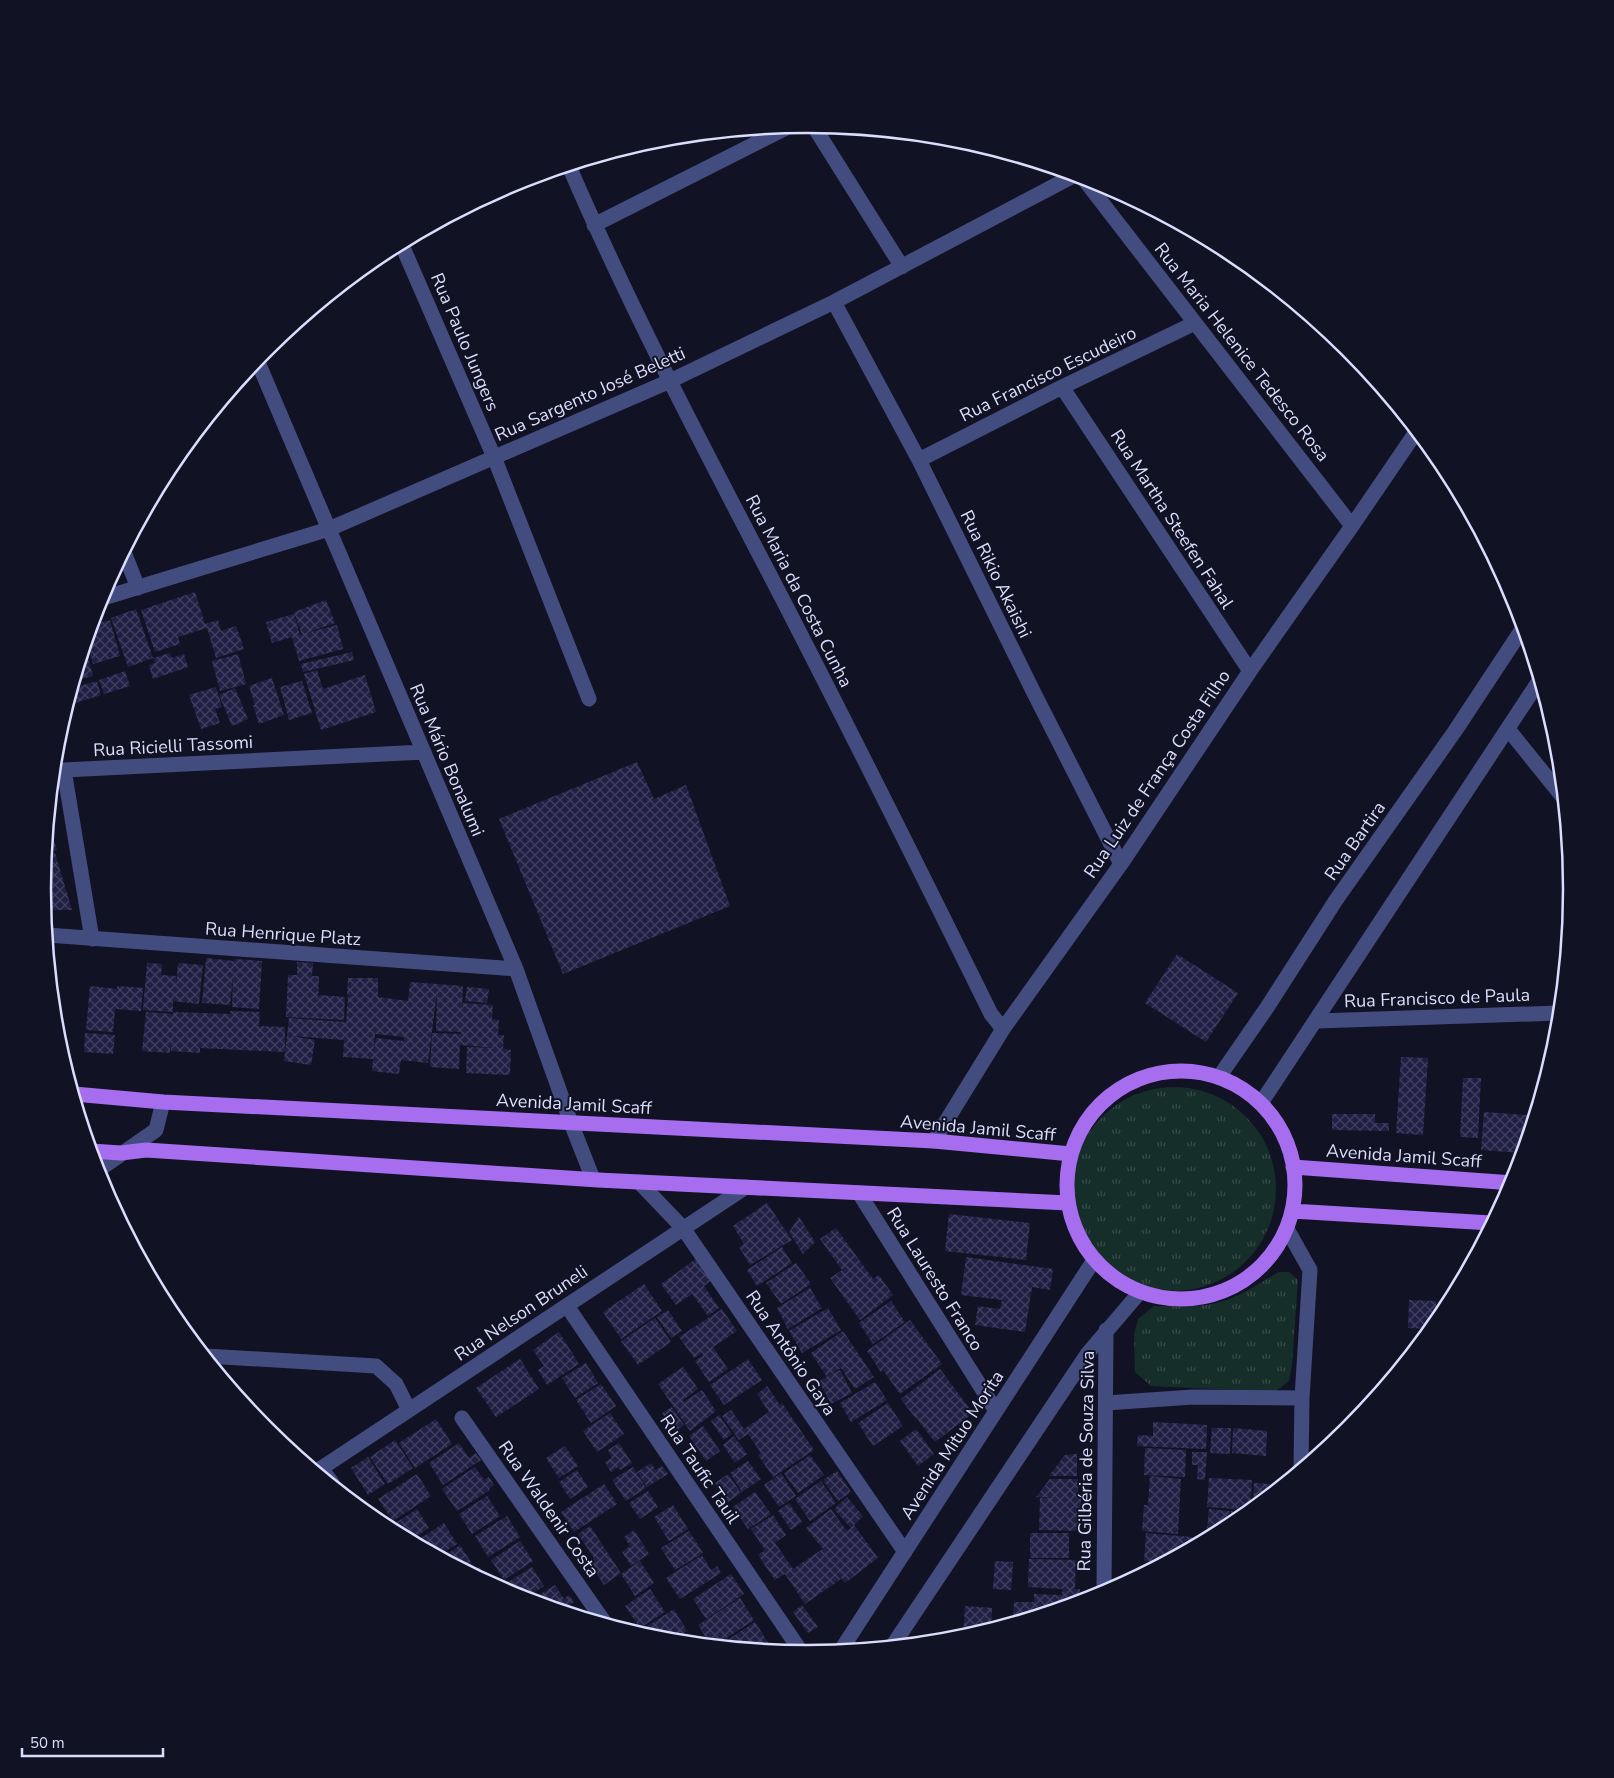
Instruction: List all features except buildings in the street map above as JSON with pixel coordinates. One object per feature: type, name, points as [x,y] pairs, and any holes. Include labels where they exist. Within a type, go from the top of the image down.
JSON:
[{"type":"main road","points":[[1182,1070],[1219,1077],[1242,1088],[1261,1103],[1282,1133],[1293,1167],[1294,1189],[1292,1211],[1287,1229],[1277,1246],[1250,1275],[1216,1293],[1178,1299],[1140,1292],[1115,1279],[1094,1260],[1077,1233],[1068,1203],[1066,1178],[1071,1154],[1086,1120],[1112,1093],[1146,1076],[1182,1070]]},
{"type":"main road","name":"Avenida Jamil Scaff","points":[[80,1095],[163,1102],[934,1141],[1071,1154]]},
{"type":"main road","points":[[99,1151],[121,1153],[146,1150],[639,1182],[1068,1203]]},
{"type":"main road","name":"Avenida Jamil Scaff","points":[[1293,1167],[1503,1182]]},
{"type":"main road","points":[[1292,1211],[1485,1223]]},
{"type":"street","points":[[818,133],[902,267]]},
{"type":"street","points":[[594,225],[773,134]]},
{"type":"street","name":"Rua Maria da Costa Cunha","points":[[571,171],[594,225],[670,381],[843,716],[991,1014],[1003,1029]]},
{"type":"street","name":"Rua Sargento José Beletti","points":[[111,596],[329,529],[670,381],[834,302],[1067,179]]},
{"type":"street","name":"Rua Maria Helenice Tedesco Rosa","points":[[1092,189],[1352,526]]},
{"type":"street","name":"Rua Paulo Jungers","points":[[405,250],[494,457],[589,698]]},
{"type":"street","name":"Rua Rikio Akaishi","points":[[834,302],[919,460],[1121,864]]},
{"type":"street","name":"Rua Francisco Escudeiro","points":[[919,460],[1062,386],[1195,322]]},
{"type":"street","name":"Rua Mário Bonalumi","points":[[261,368],[516,969],[570,1123],[593,1179]]},
{"type":"street","name":"Rua Martha Steefen Fahal","points":[[1062,386],[1250,671]]},
{"type":"street","name":"Rua Luiz de França Costa Filho","points":[[934,1141],[1003,1029],[1121,864],[1250,671],[1413,437]]},
{"type":"street","points":[[127,560],[138,588]]},
{"type":"street","name":"Rua Bartira","points":[[1219,1077],[1268,1006],[1336,900],[1455,732],[1519,635]]},
{"type":"street","points":[[1261,1103],[1535,687]]},
{"type":"street","points":[[1508,729],[1556,788]]},
{"type":"street","name":"Rua Ricielli Tassomi","points":[[92,939],[64,770],[424,752]]},
{"type":"street","name":"Rua Henrique Platz","points":[[53,936],[516,969]]},
{"type":"street","name":"Rua Francisco de Paula","points":[[1316,1021],[1552,1013]]},
{"type":"street","points":[[104,1165],[156,1130],[163,1102]]},
{"type":"street","name":"Rua Antônio Gaya","points":[[639,1182],[683,1228],[905,1552]]},
{"type":"street","name":"Rua Nelson Bruneli","points":[[321,1467],[746,1187]]},
{"type":"street","name":"Rua Lauresto Franco","points":[[859,1193],[996,1411]]},
{"type":"street","points":[[1287,1229],[1310,1270],[1302,1398],[1301,1460]]},
{"type":"street","name":"Avenida Mituo Morita","points":[[845,1643],[1094,1260]]},
{"type":"street","points":[[902,1638],[1088,1353],[1140,1292]]},
{"type":"street","name":"Rua Taufic Tauil","points":[[567,1306],[796,1645]]},
{"type":"street","name":"Rua Gilbéria de Souza Silva","points":[[1104,1583],[1106,1330]]},
{"type":"street","points":[[213,1356],[376,1366],[396,1384],[409,1410]]},
{"type":"street","points":[[1106,1403],[1193,1397],[1302,1398]]},
{"type":"street","name":"Rua Waldenir Costa","points":[[462,1418],[600,1616]]},
{"type":"green space","points":[[1174,1087],[1194,1089],[1213,1095],[1222,1099],[1246,1117],[1264,1141],[1268,1150],[1274,1169],[1276,1189],[1274,1209],[1268,1228],[1264,1237],[1246,1261],[1222,1279],[1213,1283],[1194,1289],[1174,1291],[1154,1289],[1135,1283],[1126,1279],[1102,1261],[1084,1237],[1080,1228],[1074,1209],[1072,1189],[1074,1169],[1080,1150],[1084,1141],[1102,1117],[1126,1099],[1135,1095],[1154,1089]]},
{"type":"green space","points":[[1279,1272],[1289,1272],[1298,1280],[1292,1365],[1289,1381],[1275,1392],[1151,1386],[1135,1372],[1134,1335],[1138,1319],[1154,1306],[1208,1305],[1224,1301],[1241,1294]]}]
